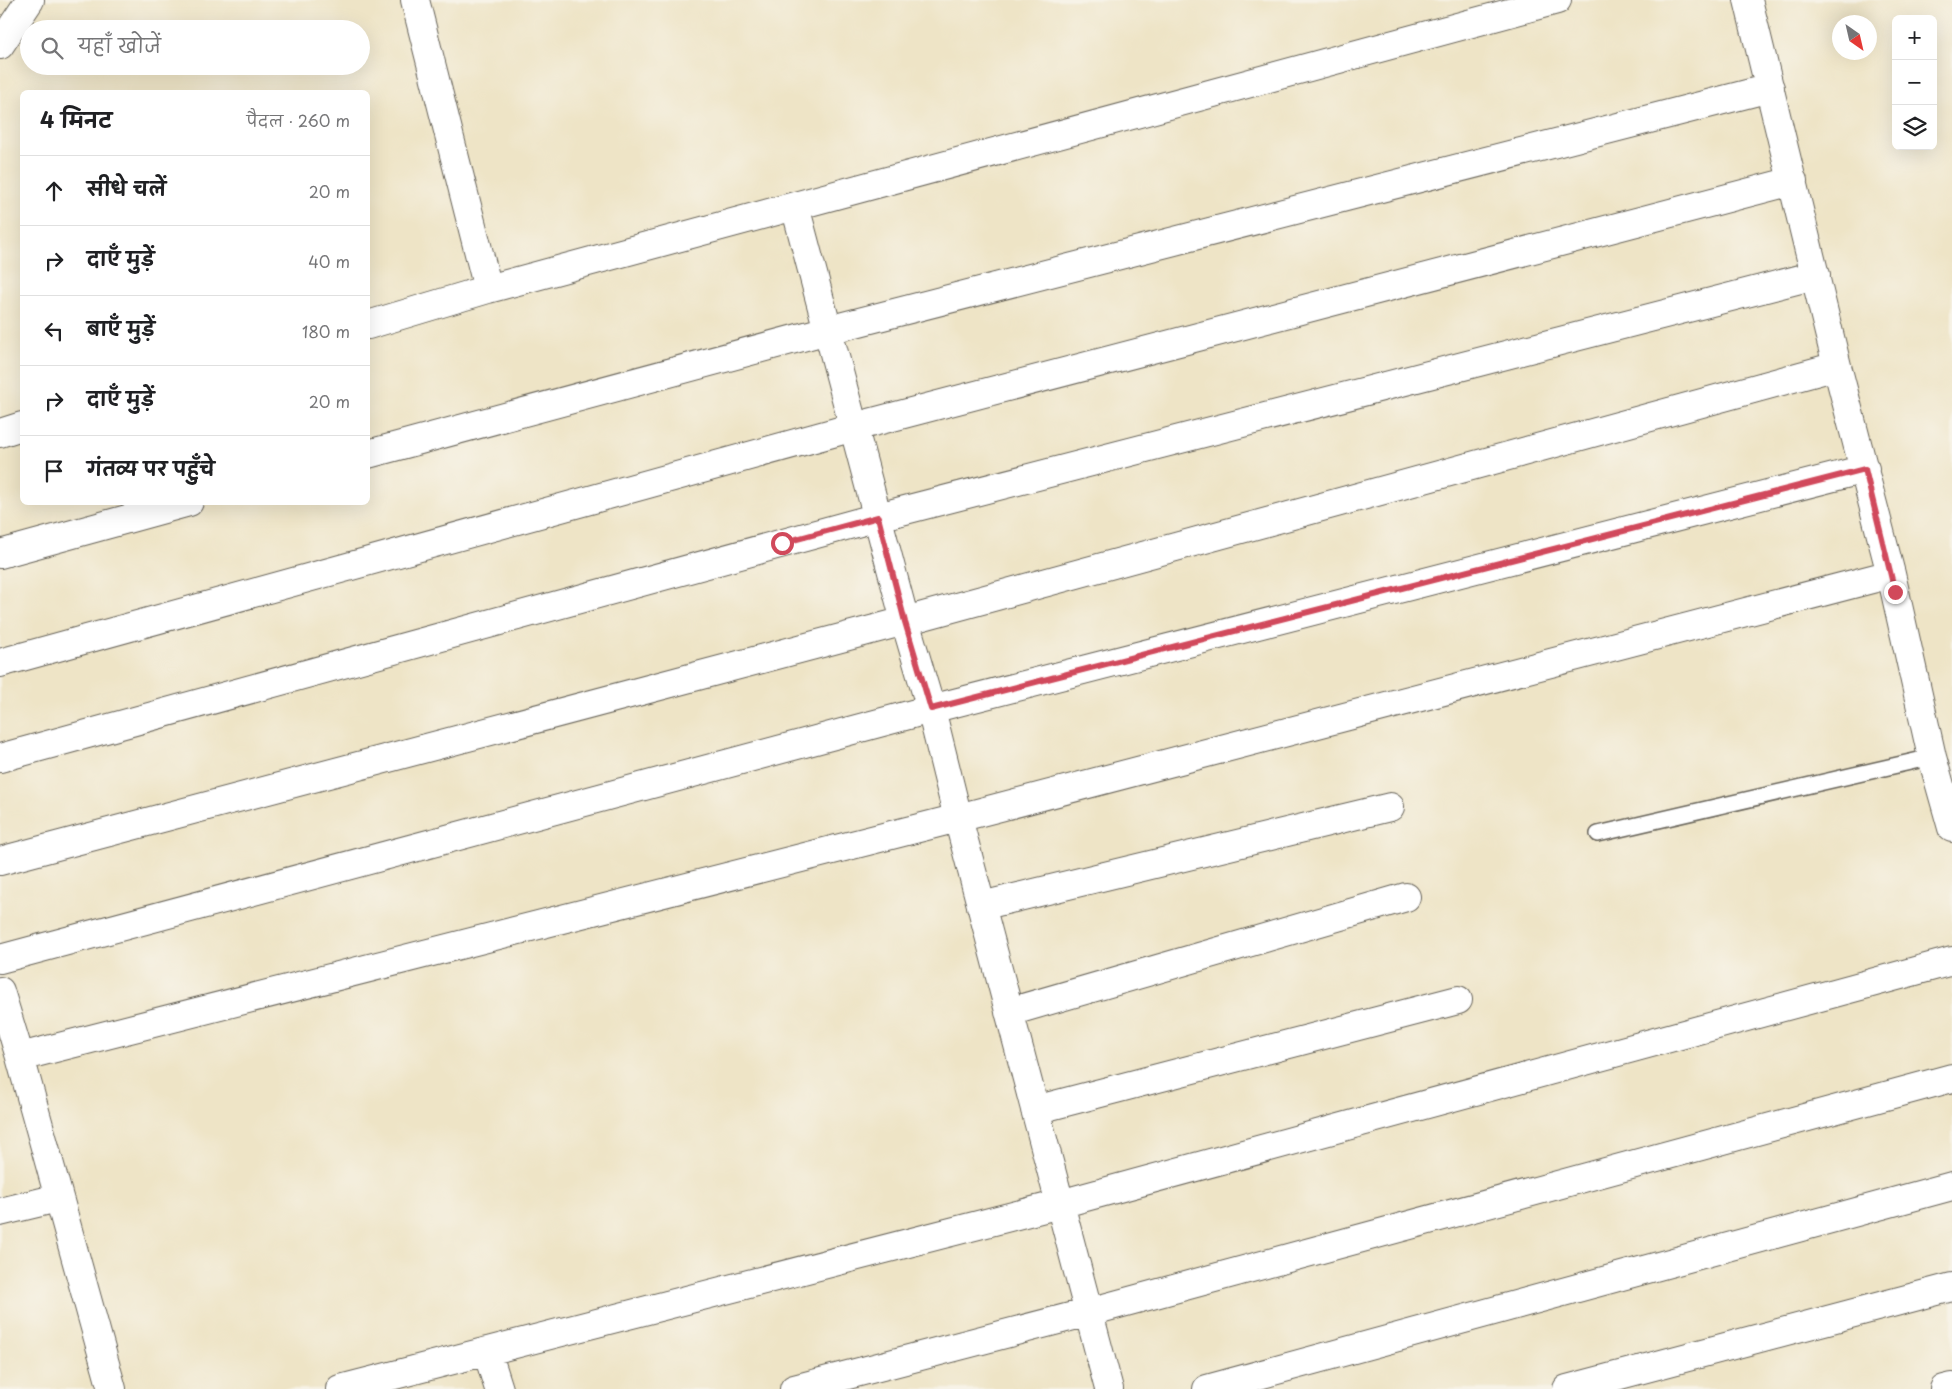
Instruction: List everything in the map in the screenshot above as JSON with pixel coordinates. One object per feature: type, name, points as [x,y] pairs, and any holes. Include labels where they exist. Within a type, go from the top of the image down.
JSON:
[{"type":"street","points":[[0,44],[30,0]]},
{"type":"street","points":[[415,0],[488,289]]},
{"type":"street","points":[[370,324],[488,289],[1557,0]]},
{"type":"street","points":[[1748,0],[1837,366],[1891,574],[1932,757],[1952,828]]},
{"type":"street","points":[[370,453],[828,330],[1770,88]]},
{"type":"street","points":[[0,663],[854,427],[1793,181]]},
{"type":"street","points":[[795,206],[905,622],[931,709],[981,906],[1109,1389]]},
{"type":"street","points":[[0,758],[878,517],[1816,275]]},
{"type":"street","points":[[0,861],[905,622],[1837,366]]},
{"type":"street","points":[[0,432],[20,427]]},
{"type":"street","points":[[0,959],[931,709],[1865,469]]},
{"type":"street","points":[[0,554],[178,505]]},
{"type":"street","points":[[20,1057],[958,818],[1891,574]]},
{"type":"street","points":[[981,906],[1390,807]]},
{"type":"street","points":[[1009,1012],[1406,898]]},
{"type":"street","points":[[340,1389],[1060,1204],[1952,961]]},
{"type":"street","points":[[0,991],[112,1389]]},
{"type":"street","points":[[1035,1110],[1458,1000]]},
{"type":"street","points":[[794,1389],[1089,1312],[1952,1078]]},
{"type":"street","points":[[1207,1389],[1952,1186]]},
{"type":"street","points":[[0,1212],[58,1198]]},
{"type":"street","points":[[1567,1389],[1952,1287]]},
{"type":"street","points":[[487,1351],[499,1389]]},
{"type":"street","points":[[1944,1389],[1952,1387]]},
{"type":"lane","points":[[1598,834],[1932,757]]},
{"type":"route","points":[[782,543],[878,517],[905,622],[931,709],[1865,469],[1895,592]]}]
